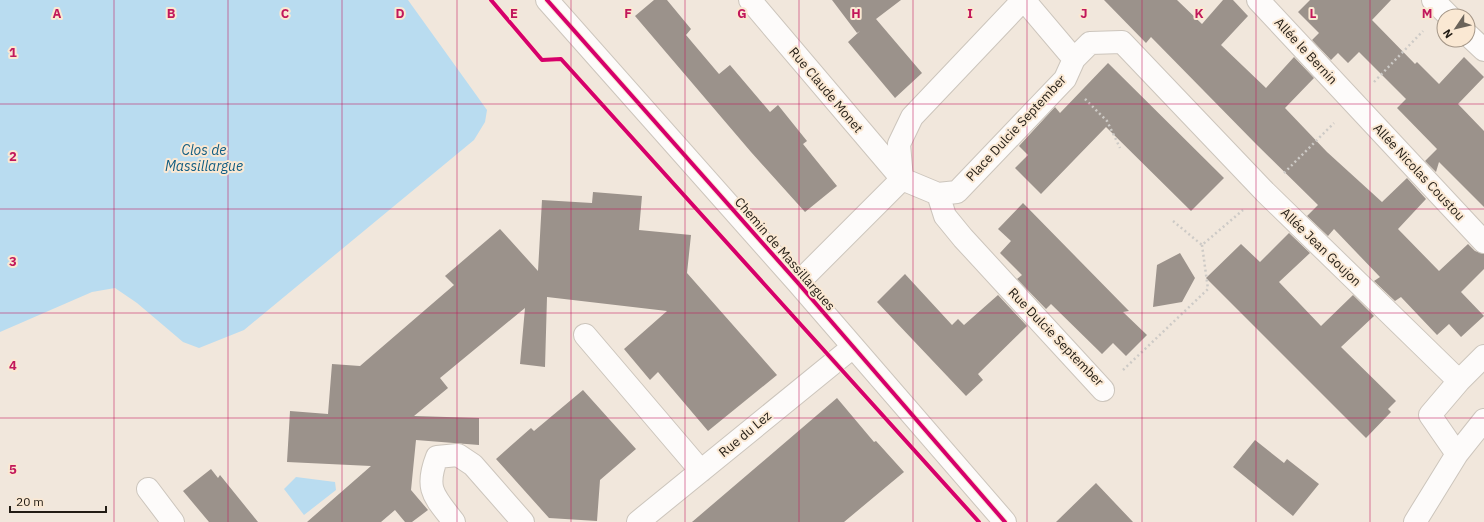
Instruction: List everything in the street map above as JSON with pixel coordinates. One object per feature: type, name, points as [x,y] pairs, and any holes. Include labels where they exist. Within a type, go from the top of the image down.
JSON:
[{"type":"street","name":"Chemin de Massillargues","points":[[548,0],[798,283],[1005,522]]},
{"type":"street","name":"Rue Claude Monet","points":[[750,0],[902,179]]},
{"type":"street","points":[[798,283],[902,179],[899,144],[912,117],[1023,0],[1074,59]]},
{"type":"street","name":"Allée le Bernin","points":[[1258,0],[1354,103]]},
{"type":"street","name":"Place Dulcie September","points":[[938,194],[957,192],[1064,79],[1074,59],[1090,43],[1122,42]]},
{"type":"street","name":"Allée Jean Goujon","points":[[1122,42],[1265,192],[1459,381]]},
{"type":"street","points":[[1476,42],[1484,50]]},
{"type":"street","name":"Allée Nicolas Coustou","points":[[1354,103],[1484,242]]},
{"type":"street","points":[[902,179],[938,194]]},
{"type":"street","name":"Rue Dulcie September","points":[[938,194],[945,216],[962,238],[1103,390]]},
{"type":"street","points":[[585,335],[701,471]]},
{"type":"street","name":"Rue du Lez","points":[[638,522],[853,347]]},
{"type":"street","points":[[1457,454],[1430,415],[1459,381],[1484,356]]},
{"type":"street","points":[[1415,522],[1457,454],[1484,420]]},
{"type":"street","points":[[454,522],[432,494],[430,474],[437,457],[458,455],[473,465],[523,522]]},
{"type":"street","points":[[148,489],[173,522]]},
{"type":"path","points":[[1064,79],[1107,121],[1120,148]]},
{"type":"path","points":[[1173,221],[1202,245],[1265,192]]},
{"type":"water","name":"Clos de Massillargue","points":[[0,0],[408,0],[487,110],[485,122],[474,140],[244,330],[199,348],[183,342],[137,303],[115,288],[92,292],[0,332]]},
{"type":"water","points":[[296,477],[335,482],[336,490],[304,515],[284,489]]},
{"type":"building","points":[[654,0],[667,0],[691,29],[686,35],[719,74],[730,65],[770,112],[778,105],[807,141],[803,144],[837,186],[805,212],[751,152],[635,16]]},
{"type":"building","points":[[832,0],[901,0],[876,19],[922,73],[895,98],[848,42],[860,31],[857,33]]},
{"type":"building","points":[[1104,0],[1177,0],[1202,24],[1223,0],[1233,0],[1248,16],[1221,45],[1266,88],[1294,57],[1314,78],[1285,108],[1327,152],[1382,202],[1407,178],[1426,199],[1398,229],[1439,271],[1468,244],[1475,251],[1484,254],[1484,269],[1461,292],[1484,316],[1461,337],[1449,324],[1437,335],[1401,297],[1395,301],[1374,281],[1380,277],[1334,229],[1328,236],[1307,216],[1318,205],[1151,37],[1146,43]]},
{"type":"building","points":[[1310,0],[1391,0],[1372,20],[1415,64],[1417,62],[1439,84],[1464,57],[1484,77],[1458,104],[1484,131],[1484,207],[1439,162],[1436,172],[1425,161],[1437,149],[1397,108],[1406,99],[1359,52],[1348,63],[1338,53],[1331,60],[1312,40],[1319,33],[1298,12]]},
{"type":"building","points":[[1108,63],[1224,178],[1191,211],[1106,127],[1041,194],[1015,168],[1028,155],[1019,146],[1055,107],[1060,113]]},
{"type":"building","points":[[593,192],[642,196],[639,230],[691,235],[687,273],[777,375],[708,431],[658,372],[650,380],[624,349],[667,311],[547,297],[545,367],[520,364],[525,308],[440,378],[448,388],[414,416],[479,418],[479,445],[416,440],[411,490],[428,510],[412,522],[405,522],[395,510],[381,522],[307,522],[371,466],[287,462],[290,411],[328,414],[332,364],[360,366],[454,285],[445,276],[500,229],[538,271],[542,200],[592,203]]},
{"type":"building","points":[[1023,203],[1129,311],[1123,312],[1147,335],[1126,356],[1113,343],[1102,354],[1051,304],[1046,309],[1017,279],[1022,275],[1000,253],[1011,241],[998,229]]},
{"type":"building","points":[[1289,233],[1310,253],[1279,282],[1321,326],[1353,295],[1374,316],[1341,347],[1396,401],[1388,409],[1391,412],[1366,438],[1206,278],[1241,244],[1260,262]]},
{"type":"building","points":[[1180,253],[1195,278],[1182,302],[1153,307],[1157,265]]},
{"type":"building","points":[[905,274],[952,325],[958,319],[964,325],[998,295],[1027,326],[978,374],[983,380],[966,396],[877,302]]},
{"type":"building","points":[[583,390],[636,449],[600,480],[597,521],[549,518],[496,459],[531,428],[534,431]]},
{"type":"building","points":[[837,398],[874,442],[876,441],[904,472],[844,522],[692,522]]},
{"type":"building","points":[[1255,440],[1284,463],[1287,459],[1319,484],[1293,516],[1233,467]]},
{"type":"building","points":[[211,469],[218,478],[220,475],[258,522],[209,522],[183,491]]},
{"type":"building","points":[[1096,483],[1133,522],[1056,522]]},
{"type":"cycle path","points":[[491,0],[542,60],[561,59],[979,522]]},
{"type":"cycle path","points":[[547,0],[798,283],[1005,522]]}]
